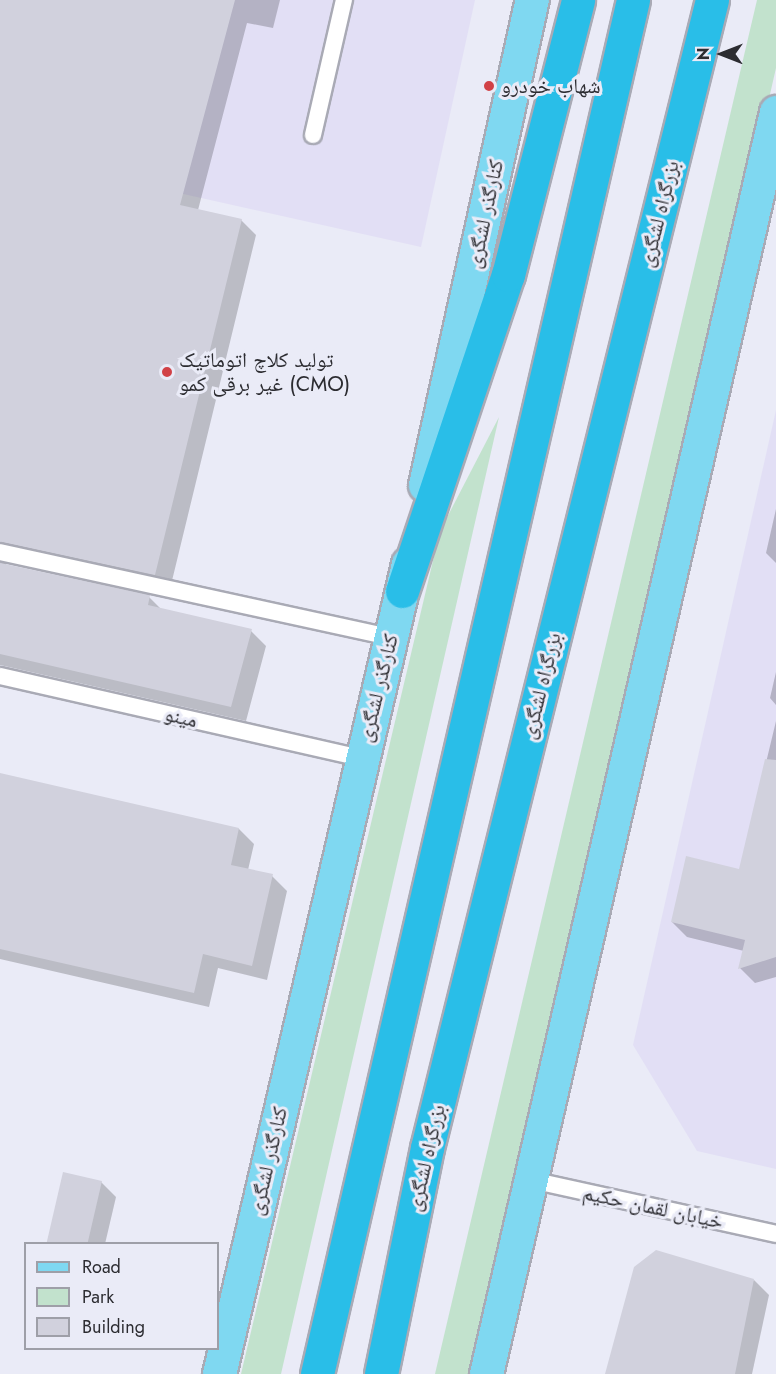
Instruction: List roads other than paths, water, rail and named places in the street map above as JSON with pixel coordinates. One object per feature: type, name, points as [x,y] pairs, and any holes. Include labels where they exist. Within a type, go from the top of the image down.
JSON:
[{"type":"highway","points":[[402,591],[508,275],[578,0]]},
{"type":"highway","points":[[317,1374],[633,0]]},
{"type":"highway","name":"بزرگراه لشگری","points":[[381,1374],[427,1148],[712,0]]},
{"type":"main road","name":"کنارگذر لشگری","points":[[219,1374],[361,758],[402,591],[532,0]]},
{"type":"main road","points":[[486,1374],[776,112]]},
{"type":"lane","points":[[313,135],[345,0]]},
{"type":"lane","points":[[0,552],[390,637]]},
{"type":"lane","name":"مینو","points":[[0,676],[361,758]]},
{"type":"lane","name":"خیابان لقمان حکیم","points":[[531,1180],[776,1234]]},
{"type":"place","name":"شهاب خودرو","points":[[489,86]]},
{"type":"place","name":"تولید کلاچ اتوماتیک غیر برقی کمو (CMO)","points":[[167,372]]}]
